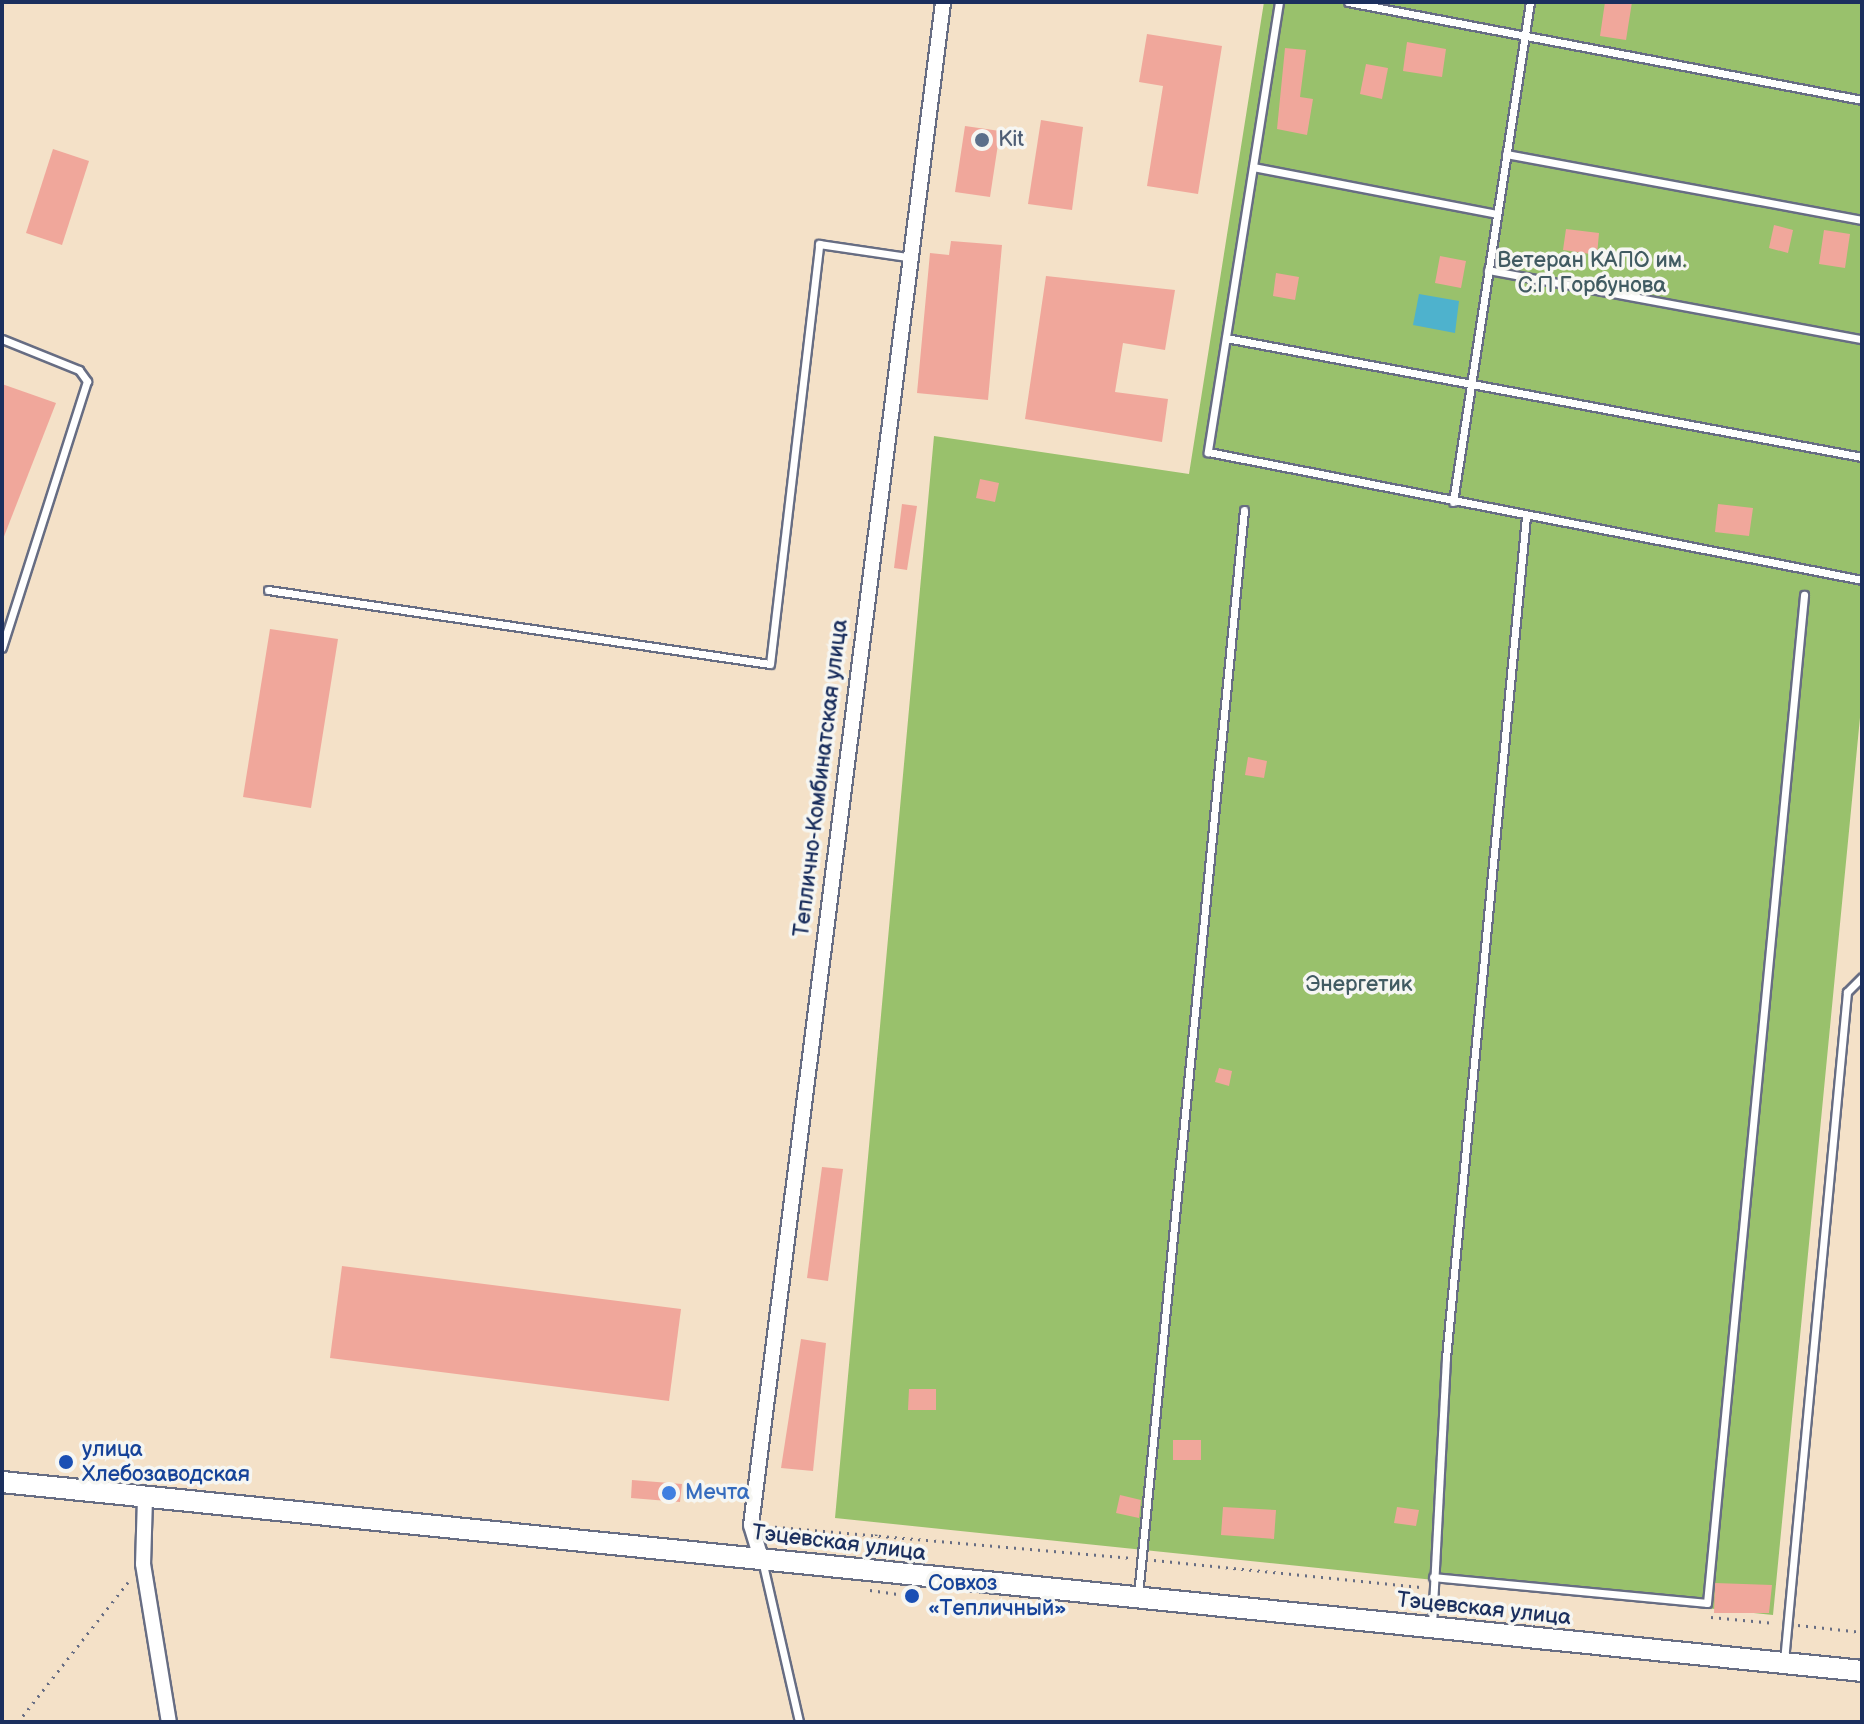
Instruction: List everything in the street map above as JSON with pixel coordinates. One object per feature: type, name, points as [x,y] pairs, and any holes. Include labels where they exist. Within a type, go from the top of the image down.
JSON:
[{"type":"main road","name":"Тэцевская улица","points":[[2,1482],[761,1558],[1138,1601],[1432,1627],[1862,1671]]},
{"type":"street","name":"Теплично-Комбинатская улица","points":[[761,1558],[751,1525],[907,257],[943,2]]},
{"type":"street","points":[[145,1498],[143,1564],[169,1722]]},
{"type":"lane","points":[[1279,2],[1208,452],[1862,580]]},
{"type":"lane","points":[[1348,2],[1524,38],[1862,100]]},
{"type":"lane","points":[[1453,502],[1530,2]]},
{"type":"lane","points":[[1506,154],[1862,220]]},
{"type":"lane","points":[[1253,167],[1497,214]]},
{"type":"lane","points":[[268,590],[770,664],[819,244],[907,257]]},
{"type":"lane","points":[[1488,270],[1862,339]]},
{"type":"lane","points":[[1226,338],[1862,457]]},
{"type":"lane","points":[[2,339],[79,370],[87,381],[2,648]]},
{"type":"lane","points":[[1138,1601],[1244,510]]},
{"type":"lane","points":[[1432,1627],[1446,1358],[1526,516]]},
{"type":"lane","points":[[1433,1577],[1707,1603],[1804,595]]},
{"type":"lane","points":[[1784,1664],[1847,992],[1862,977]]},
{"type":"lane","points":[[761,1558],[799,1722]]},
{"type":"path","points":[[751,1525],[1433,1588]]},
{"type":"path","points":[[18,1722],[143,1564]]},
{"type":"path","points":[[1706,1616],[1862,1632]]},
{"type":"green space","name":"Энергетик","points":[[1264,2],[1862,2],[1862,697],[1773,1615],[835,1518],[934,436],[1189,474]]},
{"type":"water","points":[[1419,294],[1459,301],[1455,333],[1413,325]]},
{"type":"building","points":[[1605,2],[1632,2],[1626,40],[1600,36]]},
{"type":"building","points":[[1147,34],[1222,46],[1198,194],[1147,186],[1163,86],[1139,82]]},
{"type":"building","points":[[1407,42],[1446,49],[1442,77],[1403,71]]},
{"type":"building","points":[[1285,48],[1306,50],[1300,97],[1313,99],[1307,135],[1277,129]]},
{"type":"building","points":[[1366,64],[1388,68],[1382,99],[1360,94]]},
{"type":"building","points":[[1041,120],[1083,127],[1072,210],[1028,204]]},
{"type":"building","points":[[965,126],[1000,131],[990,197],[955,192]]},
{"type":"building","points":[[53,149],[89,161],[62,245],[26,233]]},
{"type":"building","points":[[1774,225],[1793,230],[1788,253],[1769,248]]},
{"type":"building","points":[[1566,229],[1599,233],[1597,255],[1563,250]]},
{"type":"building","points":[[1824,230],[1850,234],[1845,268],[1819,264]]},
{"type":"building","points":[[951,241],[1002,245],[988,400],[917,393],[930,253],[949,255]]},
{"type":"building","points":[[1440,256],[1466,261],[1461,288],[1435,283]]},
{"type":"building","points":[[1276,273],[1299,277],[1295,300],[1273,296]]},
{"type":"building","points":[[1046,276],[1175,290],[1165,350],[1123,343],[1115,392],[1168,399],[1162,442],[1025,419]]},
{"type":"building","points":[[2,384],[56,403],[3,539],[2,539]]},
{"type":"building","points":[[980,479],[999,483],[995,502],[976,498]]},
{"type":"building","points":[[902,504],[917,506],[907,570],[894,568]]},
{"type":"building","points":[[1718,504],[1753,508],[1749,536],[1715,532]]},
{"type":"building","points":[[270,629],[338,639],[311,808],[243,797]]},
{"type":"building","points":[[1248,757],[1267,761],[1264,778],[1245,775]]},
{"type":"building","points":[[1219,1068],[1232,1071],[1229,1086],[1215,1082]]},
{"type":"building","points":[[822,1167],[843,1169],[828,1281],[807,1278]]},
{"type":"building","points":[[342,1266],[681,1309],[669,1401],[330,1358]]},
{"type":"building","points":[[801,1339],[826,1343],[813,1471],[781,1468]]},
{"type":"building","points":[[909,1389],[936,1389],[936,1410],[908,1410]]},
{"type":"building","points":[[1173,1440],[1201,1440],[1201,1460],[1173,1460]]},
{"type":"building","points":[[632,1480],[682,1484],[680,1502],[631,1498]]},
{"type":"building","points":[[1120,1495],[1141,1500],[1139,1518],[1116,1513]]},
{"type":"building","points":[[1223,1507],[1276,1510],[1274,1539],[1221,1535]]},
{"type":"building","points":[[1397,1507],[1419,1510],[1416,1526],[1394,1523]]},
{"type":"building","points":[[1715,1583],[1772,1585],[1769,1613],[1714,1613]]},
{"type":"place","name":"Kit","points":[[982,140]]},
{"type":"place","name":"улица Хлебозаводская","points":[[66,1462]]},
{"type":"place","name":"Мечта","points":[[669,1493]]},
{"type":"place","name":"Совхоз «Тепличный»","points":[[912,1596]]},
{"type":"park label","name":"Ветеран КАПО им. С.П Горбунова","points":[[1592,272]]}]
